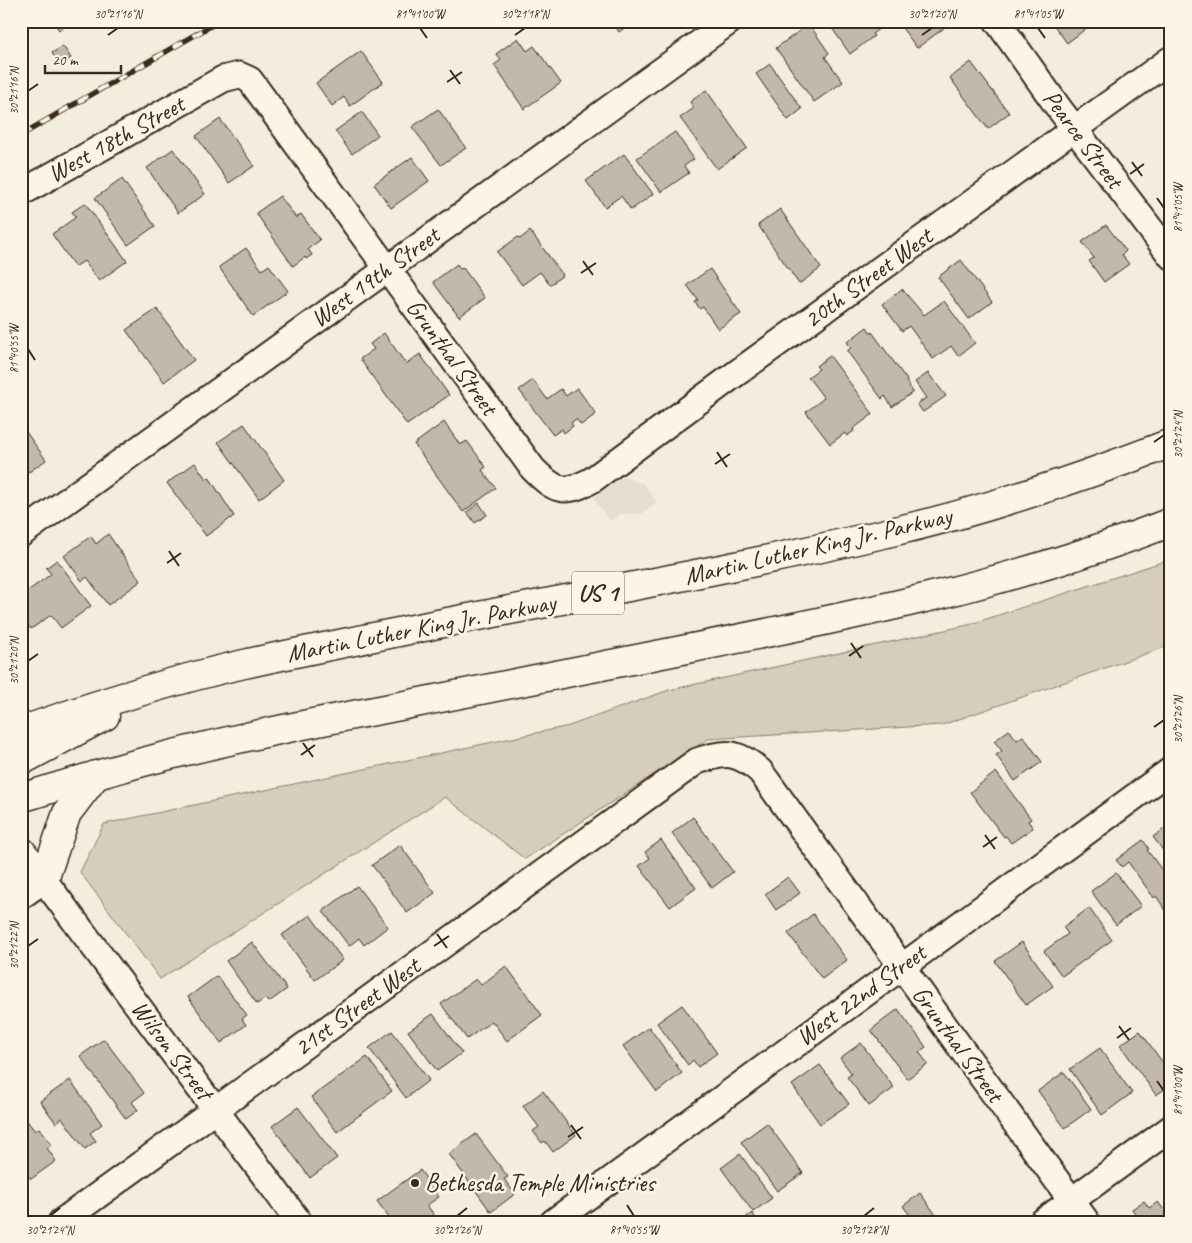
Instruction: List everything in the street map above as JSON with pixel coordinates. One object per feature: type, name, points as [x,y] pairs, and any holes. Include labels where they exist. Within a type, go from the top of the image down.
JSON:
[{"type":"highway","name":"Martin Luther King Jr. Parkway","points":[[21,731],[88,708],[242,664],[786,556],[889,533],[997,504],[1090,474],[1171,443]]},
{"type":"highway","points":[[21,798],[201,747],[811,624],[921,600],[1027,572],[1171,522]]},
{"type":"highway","points":[[21,761],[161,686]]},
{"type":"highway","points":[[44,880],[67,813],[96,776]]},
{"type":"highway","points":[[21,851],[44,880]]},
{"type":"street","name":"West 19th Street","points":[[21,534],[730,21]]},
{"type":"street","name":"Pearce Street","points":[[996,21],[1171,256]]},
{"type":"street","name":"20th Street West","points":[[563,490],[577,488],[592,480],[1171,58]]},
{"type":"street","name":"Grunthal Street","points":[[239,74],[250,80],[533,468],[546,482],[563,490]]},
{"type":"street","name":"West 18th Street","points":[[21,193],[223,79],[239,74]]},
{"type":"street","name":"Grunthal Street","points":[[733,754],[749,761],[760,772],[1086,1222]]},
{"type":"street","name":"21st Street West","points":[[61,1222],[697,761],[716,755],[733,754]]},
{"type":"street","name":"West 22nd Street","points":[[553,1222],[1171,770]]},
{"type":"street","name":"Wilson Street","points":[[44,880],[299,1222]]},
{"type":"street","points":[[21,896],[44,880]]},
{"type":"street","points":[[1042,1222],[1171,1128]]},
{"type":"shaded area","points":[[623,477],[644,484],[657,502],[641,514],[621,514],[610,521],[593,498]]},
{"type":"shaded area","points":[[1171,559],[1171,645],[942,725],[708,739],[525,859],[445,797],[160,979],[80,872],[104,824],[569,726],[669,690],[968,625]]},
{"type":"building","points":[[53,21],[68,21],[70,23],[59,30]]},
{"type":"building","points":[[611,21],[633,21],[633,22],[619,32]]},
{"type":"building","points":[[827,21],[881,21],[884,25],[872,34],[874,36],[850,54]]},
{"type":"building","points":[[897,21],[939,21],[944,28],[917,48]]},
{"type":"building","points":[[1051,21],[1096,21],[1067,43]]},
{"type":"building","points":[[809,24],[829,53],[825,57],[843,82],[814,102],[776,48]]},
{"type":"building","points":[[518,38],[527,51],[534,46],[561,83],[524,109],[494,65],[501,60],[496,54]]},
{"type":"building","points":[[63,46],[71,58],[60,65],[52,53]]},
{"type":"building","points":[[361,51],[383,82],[350,106],[344,97],[332,106],[316,83]]},
{"type":"building","points":[[971,62],[1009,113],[988,129],[950,78]]},
{"type":"building","points":[[770,64],[802,109],[788,120],[756,74]]},
{"type":"building","points":[[706,90],[747,148],[717,169],[680,118],[694,108],[690,102]]},
{"type":"building","points":[[438,109],[466,148],[441,165],[412,127]]},
{"type":"building","points":[[362,112],[378,135],[352,154],[335,131]]},
{"type":"building","points":[[220,119],[254,166],[229,183],[196,136]]},
{"type":"building","points":[[675,132],[694,159],[684,166],[689,173],[661,192],[637,158]]},
{"type":"building","points":[[173,149],[205,194],[178,213],[147,168]]},
{"type":"building","points":[[624,154],[653,194],[631,210],[621,196],[605,207],[586,181]]},
{"type":"building","points":[[412,157],[429,181],[391,208],[374,184]]},
{"type":"building","points":[[122,179],[155,226],[128,245],[95,198]]},
{"type":"building","points":[[280,196],[296,218],[301,214],[320,240],[308,249],[312,255],[306,259],[305,257],[293,266],[256,213]]},
{"type":"building","points":[[85,203],[127,261],[99,281],[84,261],[75,267],[52,234],[76,217],[72,212]]},
{"type":"building","points":[[780,209],[821,268],[799,284],[758,225]]},
{"type":"building","points":[[1106,225],[1126,251],[1122,255],[1129,264],[1104,282],[1089,261],[1094,258],[1082,242]]},
{"type":"building","points":[[530,231],[563,275],[550,285],[540,272],[522,285],[497,252]]},
{"type":"building","points":[[246,248],[262,270],[269,265],[288,291],[253,316],[219,267]]},
{"type":"building","points":[[961,260],[992,302],[969,319],[938,277]]},
{"type":"building","points":[[457,264],[460,269],[463,268],[485,298],[459,317],[433,282]]},
{"type":"building","points":[[710,269],[741,314],[718,329],[703,307],[700,309],[695,302],[698,300],[687,285]]},
{"type":"building","points":[[902,289],[924,315],[944,301],[975,343],[958,356],[951,346],[933,359],[909,326],[902,331],[882,304]]},
{"type":"building","points":[[157,309],[194,360],[164,382],[126,330]]},
{"type":"building","points":[[867,327],[907,380],[913,392],[892,407],[885,396],[882,399],[847,351],[851,348],[847,342]]},
{"type":"building","points":[[384,333],[406,364],[420,354],[449,395],[407,425],[360,359],[374,349],[370,344]]},
{"type":"building","points":[[830,356],[873,414],[847,436],[845,433],[830,444],[806,412],[824,398],[808,377],[819,369],[816,366]]},
{"type":"building","points":[[928,373],[946,396],[923,412],[917,404],[926,398],[915,382]]},
{"type":"building","points":[[533,380],[547,399],[561,389],[566,396],[577,388],[596,414],[581,425],[576,419],[571,423],[573,426],[564,433],[562,429],[553,435],[519,390]]},
{"type":"building","points":[[444,422],[460,445],[467,441],[486,467],[482,470],[496,488],[463,512],[414,444]]},
{"type":"building","points":[[244,424],[284,480],[259,499],[218,442]]},
{"type":"building","points":[[21,425],[46,460],[29,472],[26,468],[21,472]]},
{"type":"building","points":[[195,463],[206,479],[209,477],[234,516],[206,536],[167,483]]},
{"type":"building","points":[[479,503],[487,515],[475,523],[467,512]]},
{"type":"building","points":[[108,534],[141,581],[108,605],[87,577],[82,581],[64,556],[91,536],[96,544]]},
{"type":"building","points":[[57,560],[91,606],[61,628],[51,615],[31,629],[21,615],[21,596],[51,574],[46,568]]},
{"type":"building","points":[[1009,730],[1017,740],[1023,736],[1042,762],[1015,781],[996,755],[1002,751],[994,741]]},
{"type":"building","points":[[996,772],[1031,819],[1028,821],[1033,828],[1011,843],[1006,836],[1004,837],[970,792]]},
{"type":"building","points":[[693,817],[733,872],[712,888],[672,833]]},
{"type":"building","points":[[1171,824],[1171,861],[1153,837]]},
{"type":"building","points":[[661,840],[696,888],[670,907],[639,866],[650,858],[645,852]]},
{"type":"building","points":[[1143,840],[1149,849],[1147,850],[1171,882],[1171,909],[1167,912],[1156,896],[1154,898],[1128,862],[1122,867],[1116,860]]},
{"type":"building","points":[[400,845],[435,893],[407,913],[372,865]]},
{"type":"building","points":[[1116,873],[1141,906],[1116,925],[1091,891]]},
{"type":"building","points":[[788,877],[800,893],[776,910],[765,894]]},
{"type":"building","points":[[357,886],[388,927],[364,945],[359,938],[349,946],[323,911]]},
{"type":"building","points":[[1089,908],[1112,940],[1062,976],[1044,951],[1068,934],[1063,927]]},
{"type":"building","points":[[813,914],[847,960],[822,979],[788,933]]},
{"type":"building","points":[[310,915],[343,960],[315,980],[282,935]]},
{"type":"building","points":[[252,942],[287,989],[269,1002],[266,998],[257,1004],[226,961]]},
{"type":"building","points":[[1022,942],[1053,986],[1026,1005],[995,961]]},
{"type":"building","points":[[506,966],[542,1015],[507,1041],[492,1021],[467,1039],[441,1004],[476,979],[481,985]]},
{"type":"building","points":[[217,976],[247,1015],[242,1019],[246,1025],[221,1043],[188,997]]},
{"type":"building","points":[[682,1005],[717,1053],[698,1067],[693,1060],[688,1065],[657,1023]]},
{"type":"building","points":[[898,1009],[926,1047],[919,1052],[928,1064],[907,1079],[871,1030]]},
{"type":"building","points":[[433,1014],[462,1053],[437,1071],[408,1031]]},
{"type":"building","points":[[649,1027],[682,1073],[657,1092],[623,1046]]},
{"type":"building","points":[[392,1031],[429,1080],[406,1098],[369,1048]]},
{"type":"building","points":[[1140,1031],[1171,1074],[1171,1085],[1156,1095],[1120,1045]]},
{"type":"building","points":[[104,1039],[144,1093],[132,1102],[138,1110],[126,1119],[80,1056]]},
{"type":"building","points":[[861,1043],[894,1088],[869,1106],[847,1077],[852,1074],[840,1058]]},
{"type":"building","points":[[1100,1048],[1132,1093],[1102,1115],[1070,1069]]},
{"type":"building","points":[[367,1057],[392,1091],[337,1132],[311,1097]]},
{"type":"building","points":[[820,1065],[849,1104],[820,1124],[792,1085]]},
{"type":"building","points":[[1064,1072],[1091,1109],[1065,1128],[1038,1091]]},
{"type":"building","points":[[70,1080],[102,1124],[90,1133],[96,1141],[85,1149],[62,1118],[56,1123],[40,1101]]},
{"type":"building","points":[[543,1091],[576,1135],[553,1152],[545,1141],[542,1143],[533,1131],[539,1127],[523,1106]]},
{"type":"building","points":[[298,1107],[337,1158],[310,1178],[272,1126]]},
{"type":"building","points":[[21,1113],[35,1131],[39,1128],[52,1145],[47,1148],[56,1161],[31,1179],[21,1166]]},
{"type":"building","points":[[767,1123],[803,1173],[777,1191],[741,1142]]},
{"type":"building","points":[[476,1134],[508,1177],[504,1179],[515,1194],[491,1212],[449,1154]]},
{"type":"building","points":[[740,1154],[772,1198],[753,1212],[721,1168]]},
{"type":"building","name":"Bethesda Temple Ministries","points":[[420,1170],[439,1197],[427,1205],[439,1222],[392,1222],[377,1201]]},
{"type":"building","points":[[920,1193],[941,1222],[915,1222],[903,1206]]},
{"type":"building","points":[[1144,1201],[1149,1208],[1158,1202],[1171,1219],[1171,1222],[1131,1222],[1137,1216],[1132,1209]]},
{"type":"building","points":[[752,1213],[759,1222],[740,1222]]},
{"type":"railway","points":[[21,135],[219,21]]},
{"type":"place","name":"Bethesda Temple Ministries","points":[[415,1183]]}]
